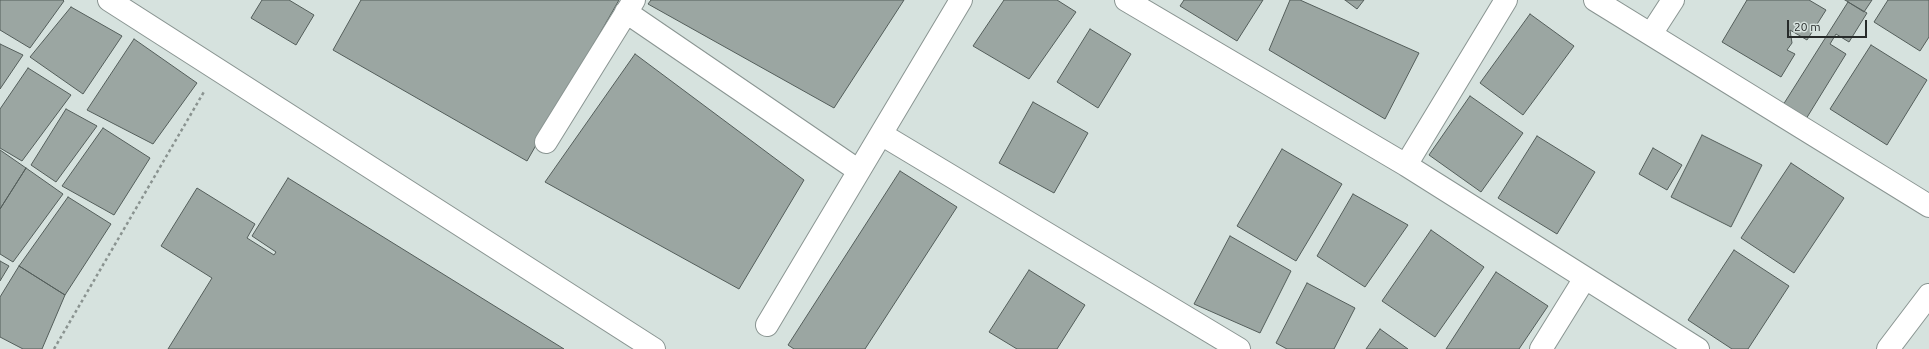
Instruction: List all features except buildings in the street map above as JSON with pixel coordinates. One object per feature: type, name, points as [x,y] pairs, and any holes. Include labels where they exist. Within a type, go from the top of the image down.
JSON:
[{"type":"street","points":[[109,0],[216,70],[654,349]]},
{"type":"street","points":[[766,325],[961,0]]},
{"type":"street","points":[[1126,0],[1406,165],[1698,349]]},
{"type":"street","points":[[1406,165],[1506,0]]},
{"type":"street","points":[[1596,0],[1929,206]]},
{"type":"street","points":[[1651,34],[1673,0]]},
{"type":"street","points":[[546,142],[630,6],[858,171]]},
{"type":"street","points":[[881,134],[1239,349]]},
{"type":"street","points":[[1542,349],[1585,278]]},
{"type":"street","points":[[1888,349],[1929,295]]},
{"type":"path","points":[[54,349],[216,70]]}]
